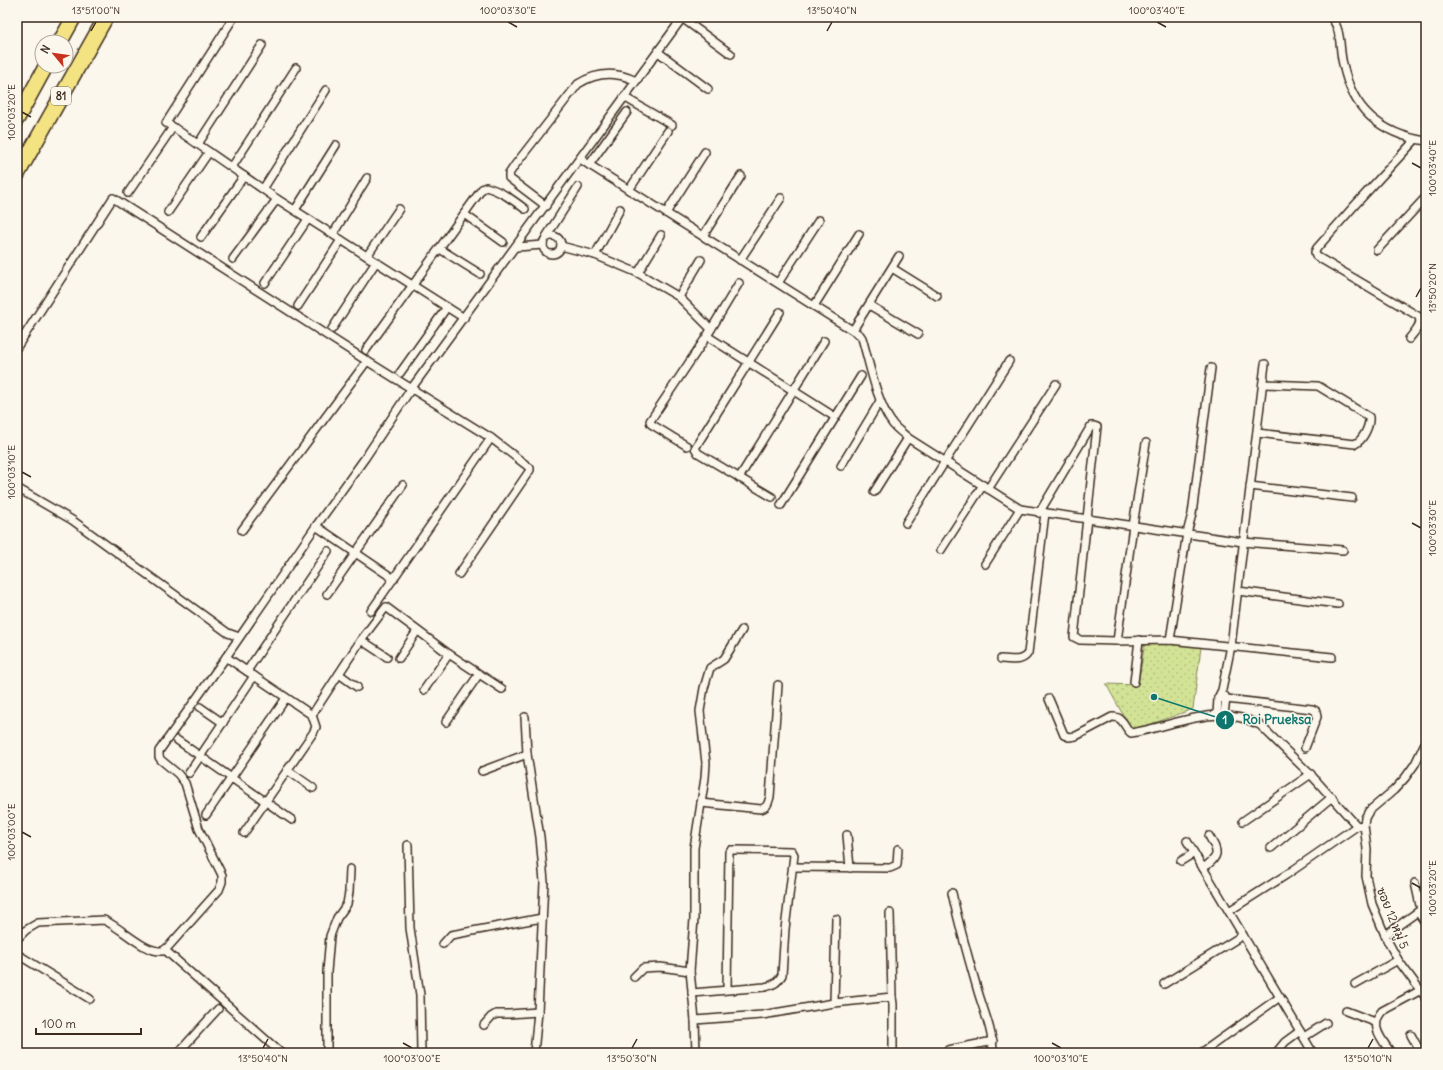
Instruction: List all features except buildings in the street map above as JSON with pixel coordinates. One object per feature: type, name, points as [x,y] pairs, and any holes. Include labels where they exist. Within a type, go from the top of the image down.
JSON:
[{"type":"highway","points":[[64,34],[74,17]]},
{"type":"highway","name":"81","points":[[17,175],[106,17]]},
{"type":"highway","name":"81","points":[[17,119],[42,74]]},
{"type":"street","points":[[234,17],[166,123],[308,219],[464,318]]},
{"type":"street","points":[[1331,17],[1338,30],[1348,83],[1356,100],[1375,122],[1391,132],[1415,140],[1426,141]]},
{"type":"street","points":[[17,939],[26,930],[38,923],[104,920],[114,924],[153,950],[165,950],[219,890],[222,882],[222,875],[199,829],[185,783],[178,774],[161,760],[159,757],[160,751],[411,390],[683,18],[731,54]]},
{"type":"street","points":[[198,144],[262,45]]},
{"type":"street","points":[[658,52],[708,89]]},
{"type":"street","points":[[232,167],[296,68]]},
{"type":"street","points":[[546,206],[509,178],[509,174],[515,165],[578,84],[586,79],[609,74],[621,75],[636,81]]},
{"type":"street","points":[[263,189],[326,90]]},
{"type":"street","points":[[624,97],[670,128],[629,190]]},
{"type":"street","points":[[589,165],[627,112]]},
{"type":"street","points":[[128,193],[173,127]]},
{"type":"street","points":[[1409,339],[1420,323],[1420,318],[1418,316],[1316,256],[1315,252],[1352,208],[1415,140]]},
{"type":"street","points":[[295,210],[336,145]]},
{"type":"street","points":[[168,212],[209,152]]},
{"type":"street","points":[[666,213],[704,152]]},
{"type":"street","points":[[580,159],[861,336],[880,401],[892,422],[908,438],[1020,509],[1086,520],[1243,542],[1343,550]]},
{"type":"street","points":[[201,237],[244,176]]},
{"type":"street","points":[[703,236],[741,176]]},
{"type":"street","points":[[333,234],[367,178]]},
{"type":"street","points":[[366,350],[412,285],[440,249],[477,195],[486,186],[504,194],[525,209]]},
{"type":"street","points":[[546,238],[555,236],[559,240],[560,246],[558,251],[553,254],[545,251],[543,245],[546,238],[578,187]]},
{"type":"street","points":[[1377,250],[1426,197]]},
{"type":"street","points":[[17,347],[114,198],[411,390],[492,438],[528,466],[530,470],[459,574]]},
{"type":"street","points":[[233,259],[277,198]]},
{"type":"street","points":[[740,260],[781,198]]},
{"type":"street","points":[[367,256],[399,209]]},
{"type":"street","points":[[595,255],[620,210]]},
{"type":"street","points":[[464,214],[503,242]]},
{"type":"street","points":[[265,283],[308,219]]},
{"type":"street","points":[[778,283],[819,220]]},
{"type":"street","points":[[814,306],[859,234]]},
{"type":"street","points":[[638,273],[661,235]]},
{"type":"street","points":[[298,306],[342,240]]},
{"type":"street","points":[[517,247],[543,245]]},
{"type":"street","points":[[560,246],[595,255],[638,273],[679,297],[709,332],[749,363],[835,417]]},
{"type":"street","points":[[440,249],[480,274]]},
{"type":"street","points":[[853,330],[899,256]]},
{"type":"street","points":[[679,297],[701,260]]},
{"type":"street","points":[[332,329],[376,262]]},
{"type":"street","points":[[892,268],[937,296]]},
{"type":"street","points":[[687,446],[651,424],[650,421],[739,284]]},
{"type":"street","points":[[869,305],[918,334]]},
{"type":"street","points":[[400,372],[447,307]]},
{"type":"street","points":[[772,497],[698,454],[695,448],[780,312]]},
{"type":"street","points":[[739,478],[824,341]]},
{"type":"street","points":[[242,530],[367,361]]},
{"type":"street","points":[[906,523],[1009,361]]},
{"type":"street","points":[[1220,715],[1222,690],[1231,646],[1265,364]]},
{"type":"street","points":[[1170,640],[1187,533],[1192,514],[1211,368]]},
{"type":"street","points":[[781,505],[861,376]]},
{"type":"street","points":[[941,550],[1056,384]]},
{"type":"street","points":[[1257,433],[1355,444],[1360,442],[1370,423],[1369,417],[1318,386],[1263,384]]},
{"type":"street","points":[[841,466],[880,401]]},
{"type":"street","points":[[1001,659],[1021,660],[1028,653],[1042,513],[1092,426],[1097,427],[1074,637],[1080,640],[1170,640],[1332,657]]},
{"type":"street","points":[[371,611],[492,438]]},
{"type":"street","points":[[874,492],[908,438]]},
{"type":"street","points":[[1117,641],[1146,443]]},
{"type":"street","points":[[327,594],[403,485]]},
{"type":"street","points":[[1250,486],[1352,498]]},
{"type":"street","points":[[17,488],[72,520],[228,632],[239,637]]},
{"type":"street","points":[[985,564],[1020,509]]},
{"type":"street","points":[[316,526],[394,579]]},
{"type":"street","points":[[247,671],[328,551]]},
{"type":"street","points":[[1238,591],[1338,604]]},
{"type":"street","points":[[312,715],[361,640],[386,607],[449,654],[502,689]]},
{"type":"street","points":[[696,1053],[695,1020],[690,971],[694,919],[694,848],[706,778],[706,763],[700,711],[702,694],[710,668],[724,659],[742,630]]},
{"type":"street","points":[[399,658],[417,631]]},
{"type":"street","points":[[361,640],[387,657]]},
{"type":"street","points":[[1134,682],[1139,640]]},
{"type":"street","points":[[424,690],[449,654]]},
{"type":"street","points":[[226,657],[312,715],[316,727],[313,734],[244,832]]},
{"type":"street","points":[[339,674],[357,687]]},
{"type":"street","points":[[446,722],[479,674]]},
{"type":"street","points":[[189,773],[254,676]]},
{"type":"street","points":[[701,803],[761,809],[766,808],[770,797],[778,685]]},
{"type":"street","points":[[206,815],[286,698]]},
{"type":"street","points":[[1222,698],[1312,709],[1316,711],[1318,717],[1305,748]]},
{"type":"street","points":[[1049,699],[1064,735],[1069,737],[1076,736],[1112,717],[1118,717],[1121,719],[1131,734],[1204,715],[1220,715],[1252,721],[1260,725],[1311,774],[1357,826]]},
{"type":"street","points":[[200,707],[223,723]]},
{"type":"street","points":[[526,717],[527,754],[543,860],[544,882],[538,1012],[534,1053]]},
{"type":"street","points":[[1228,911],[1357,826],[1364,825],[1365,818],[1369,811],[1394,790],[1405,778],[1415,764],[1426,739]]},
{"type":"street","points":[[177,740],[292,820]]},
{"type":"street","points":[[482,771],[527,754]]},
{"type":"street","points":[[287,770],[314,788]]},
{"type":"street","points":[[1243,821],[1311,774]]},
{"type":"street","points":[[1271,848],[1332,797]]},
{"type":"street","name":"ซอย 12 หมู่ 5","points":[[1364,825],[1367,849],[1366,876],[1372,904],[1398,960],[1426,998]]},
{"type":"street","points":[[847,835],[850,868]]},
{"type":"street","points":[[1203,868],[1213,861],[1216,856],[1217,850],[1209,836]]},
{"type":"street","points":[[1187,841],[1313,1053]]},
{"type":"street","points":[[408,845],[410,928],[420,995],[421,1053]]},
{"type":"street","points":[[793,867],[895,867],[897,865],[898,849]]},
{"type":"street","points":[[692,993],[727,990],[772,986],[779,980],[782,975],[785,929],[793,867],[794,853],[792,851],[731,850],[729,852],[727,990]]},
{"type":"street","points":[[1181,861],[1194,853]]},
{"type":"street","points":[[327,1053],[327,972],[330,936],[336,918],[347,904],[350,869]]},
{"type":"street","points":[[1415,883],[1426,924]]},
{"type":"street","points":[[952,893],[977,990],[988,1018],[994,1053]]},
{"type":"street","points":[[1386,935],[1422,909]]},
{"type":"street","points":[[890,913],[893,1011],[892,1053]]},
{"type":"street","points":[[443,944],[451,935],[542,918]]},
{"type":"street","points":[[834,1003],[836,919]]},
{"type":"street","points":[[1164,984],[1243,935]]},
{"type":"street","points":[[165,950],[281,1053]]},
{"type":"street","points":[[17,954],[90,999]]},
{"type":"street","points":[[1355,984],[1398,960]]},
{"type":"street","points":[[634,977],[643,968],[660,967],[690,971]]},
{"type":"street","points":[[1391,1053],[1376,1028],[1375,1022],[1377,1017],[1382,1011],[1421,990]]},
{"type":"street","points":[[695,1020],[762,1015],[834,1003],[892,997]]},
{"type":"street","points":[[1201,1053],[1280,997]]},
{"type":"street","points":[[178,1053],[218,1009]]},
{"type":"street","points":[[1346,1011],[1375,1022]]},
{"type":"street","points":[[484,1025],[496,1014],[538,1012]]},
{"type":"street","points":[[1304,1037],[1326,1023]]},
{"type":"street","points":[[1276,1053],[1285,1042],[1300,1031]]},
{"type":"street","points":[[1411,1035],[1421,1053]]},
{"type":"street","points":[[948,1050],[993,1041]]},
{"type":"green space","points":[[1145,642],[1201,647],[1193,709],[1132,731],[1106,684],[1138,685]]},
{"type":"place","name":"Roi Prueksa","points":[[1154,697]]}]
